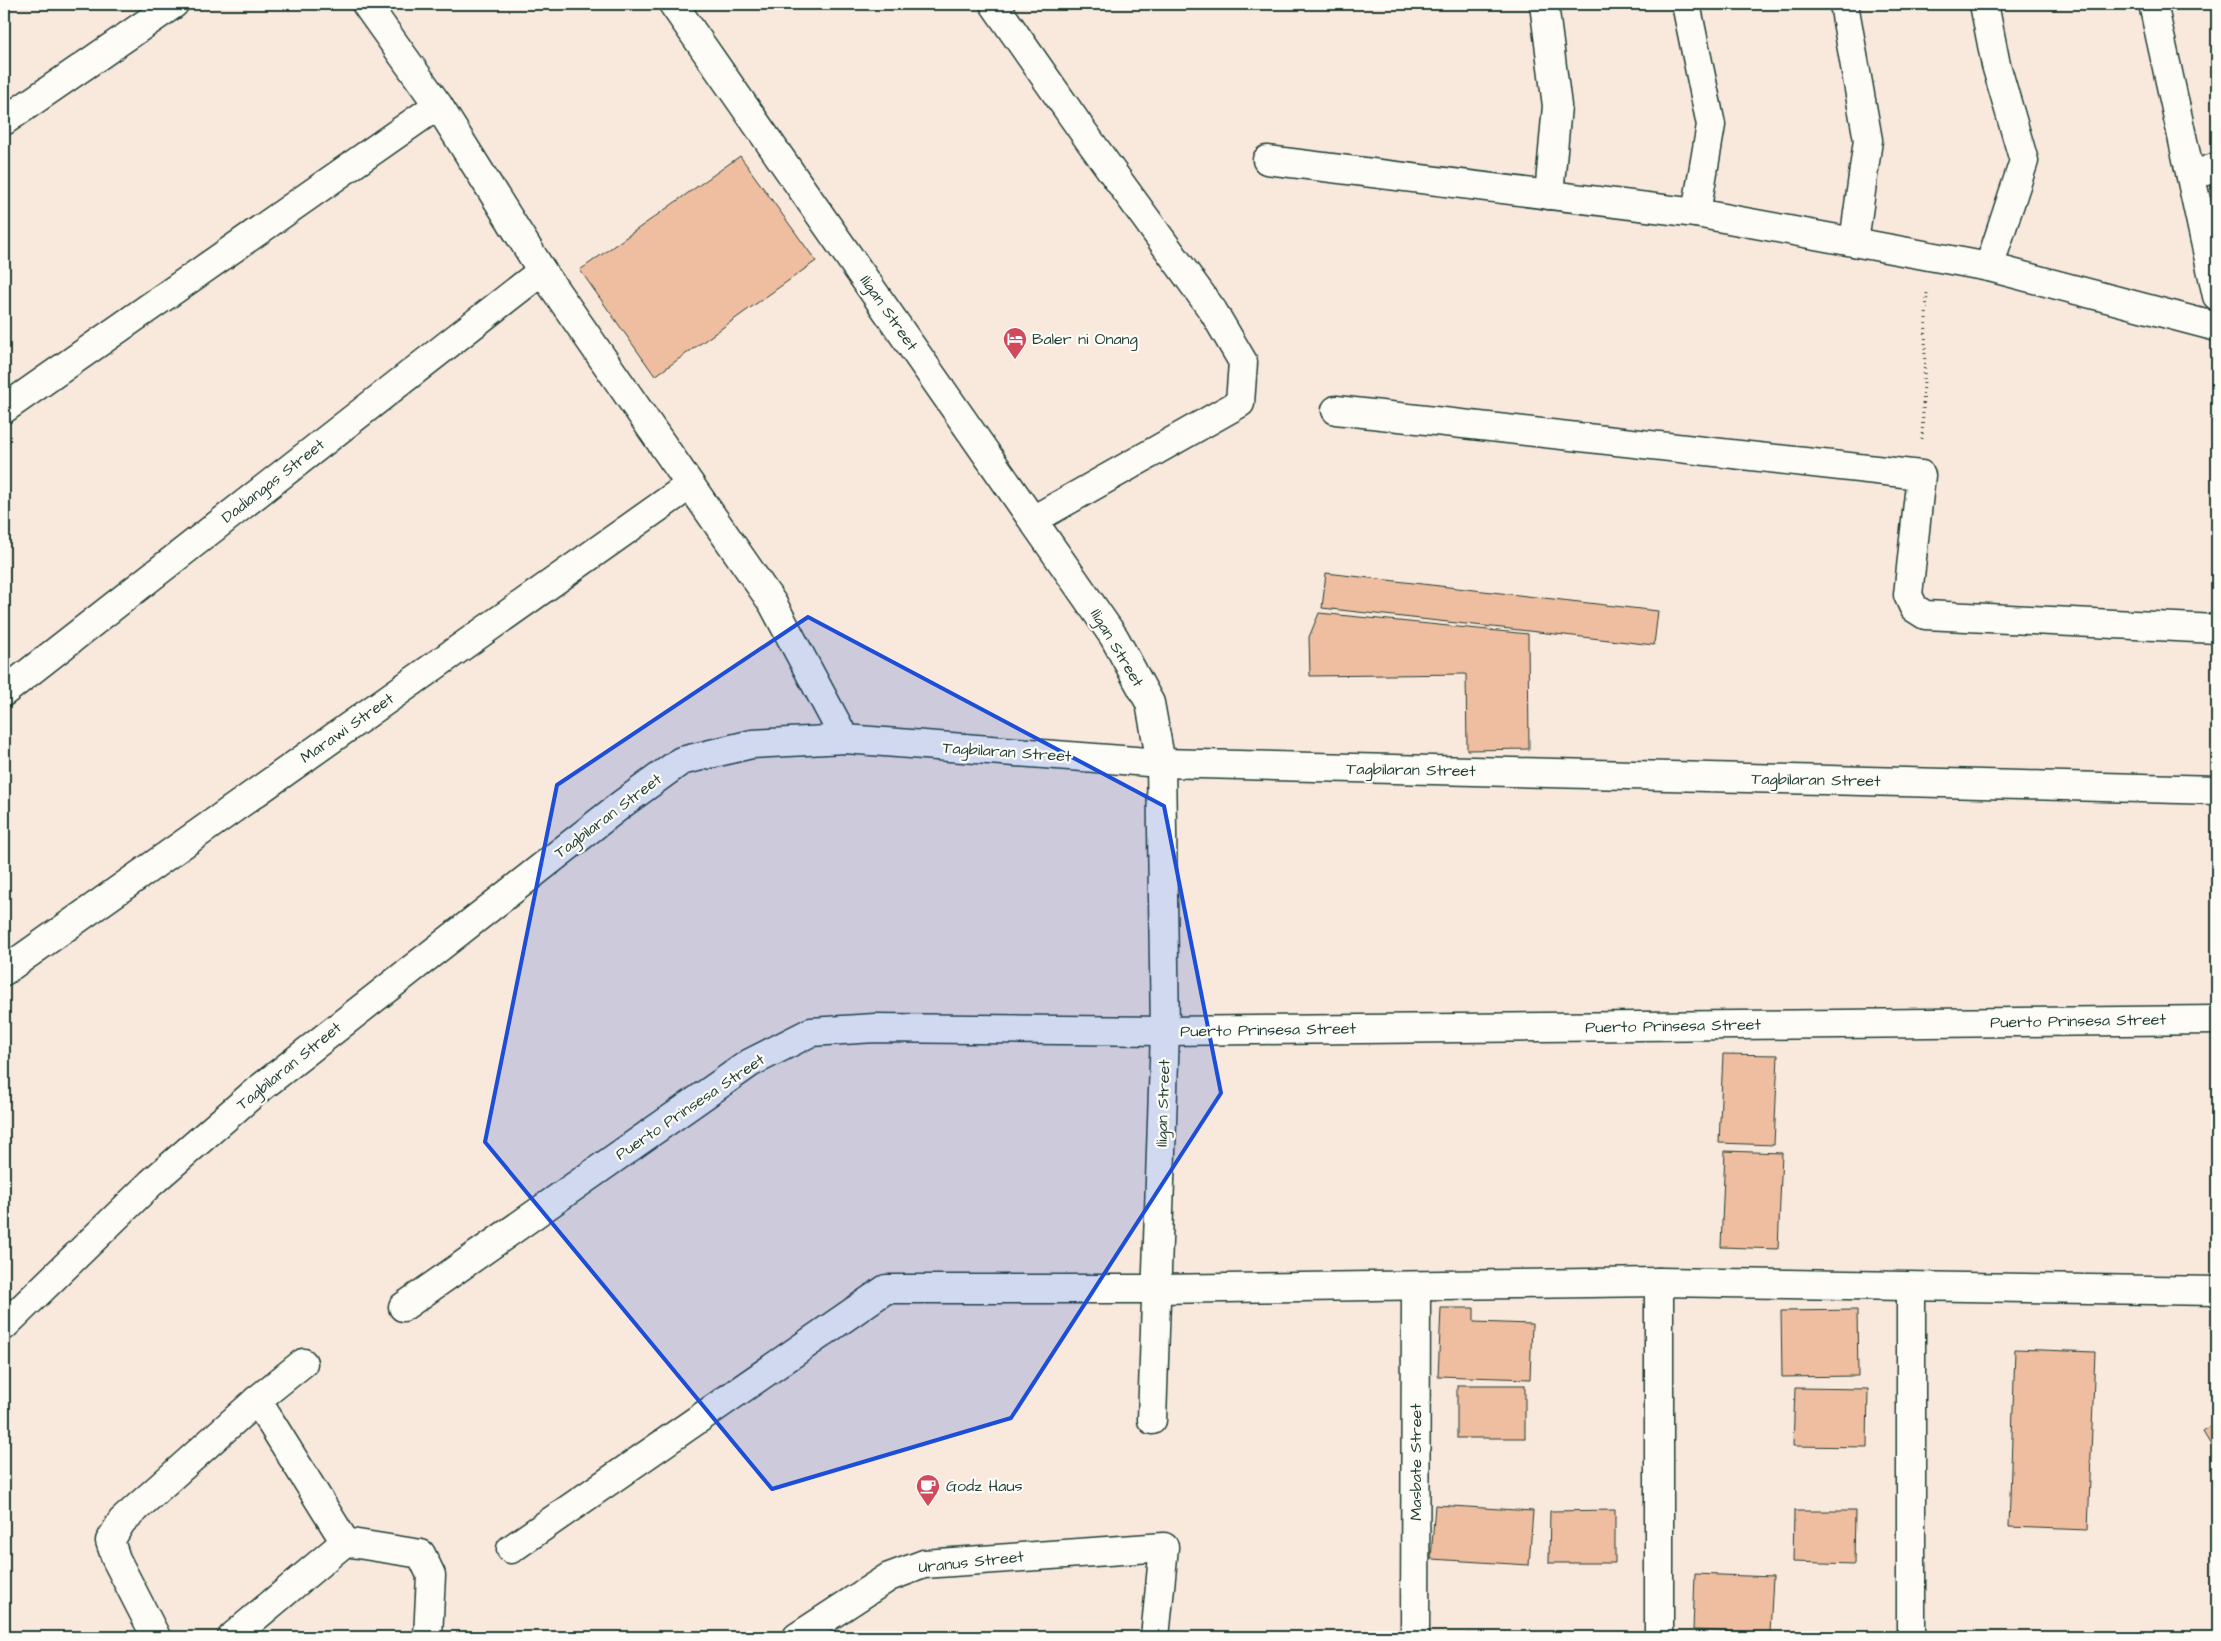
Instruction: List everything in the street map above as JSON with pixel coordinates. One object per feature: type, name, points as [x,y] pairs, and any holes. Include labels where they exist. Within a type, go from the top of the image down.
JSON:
[{"type":"street","points":[[4,121],[174,4]]},
{"type":"street","points":[[366,4],[438,105],[542,271],[773,604],[845,739]]},
{"type":"street","name":"Iligan Street","points":[[672,4],[1114,637],[1150,704],[1161,763],[1165,1031],[1152,1420]]},
{"type":"street","points":[[994,4],[1084,133],[1214,311],[1243,362],[1240,402],[1033,520]]},
{"type":"street","points":[[1544,4],[1557,106],[1549,195]]},
{"type":"street","points":[[1686,4],[1710,125],[1696,213]]},
{"type":"street","points":[[1844,4],[1868,140],[1854,242]]},
{"type":"street","points":[[1984,4],[1996,65],[2024,161],[1989,267]]},
{"type":"street","points":[[2153,4],[2217,296]]},
{"type":"street","points":[[4,409],[438,105]]},
{"type":"street","points":[[1267,160],[1696,213],[1989,267],[2217,327]]},
{"type":"street","points":[[2191,176],[2217,168]]},
{"type":"street","name":"Dadiangas Street","points":[[4,692],[542,271]]},
{"type":"street","points":[[1336,410],[1920,475],[1908,595],[1914,608],[1925,615],[2217,629]]},
{"type":"street","name":"Marawi Street","points":[[4,971],[690,485]]},
{"type":"street","name":"Tagbilaran Street","points":[[4,1326],[151,1183],[254,1094],[622,804],[681,761],[752,744],[845,739],[1161,763],[2217,790]]},
{"type":"street","name":"Puerto Prinsesa Street","points":[[403,1307],[750,1063],[811,1032],[875,1028],[1165,1031],[2217,1020]]},
{"type":"street","points":[[511,1549],[886,1289],[1155,1289],[1659,1282],[1911,1288],[2217,1291]]},
{"type":"street","points":[[1659,1282],[1659,1637]]},
{"type":"street","name":"Masbate Street","points":[[1415,1637],[1416,1286]]},
{"type":"street","points":[[1911,1288],[1911,1637]]},
{"type":"street","points":[[156,1637],[116,1559],[110,1541],[122,1521],[257,1400],[303,1363]]},
{"type":"street","points":[[257,1400],[345,1542]]},
{"type":"street","points":[[232,1637],[345,1542],[421,1554],[431,1575],[428,1637]]},
{"type":"street","name":"Uranus Street","points":[[810,1635],[889,1576],[924,1564],[1164,1546],[1155,1637]]},
{"type":"path","points":[[1920,475],[1928,256]]},
{"type":"highlighted area","points":[[808,617],[1164,806],[1221,1093],[1011,1418],[772,1489],[485,1142],[557,785]]},
{"type":"building","points":[[740,156],[816,261],[655,376],[580,270]]},
{"type":"building","points":[[1326,573],[1658,611],[1654,645],[1322,608]]},
{"type":"building","points":[[1319,613],[1528,634],[1529,749],[1467,750],[1466,674],[1310,676],[1309,637]]},
{"type":"building","points":[[1723,1054],[1778,1055],[1774,1145],[1719,1143]]},
{"type":"building","points":[[1725,1151],[1782,1153],[1778,1249],[1721,1247]]},
{"type":"building","points":[[1441,1308],[1474,1308],[1474,1322],[1532,1324],[1530,1379],[1438,1376]]},
{"type":"building","points":[[1857,1310],[1858,1376],[1782,1377],[1781,1311]]},
{"type":"building","points":[[2015,1349],[2095,1352],[2088,1530],[2009,1527]]},
{"type":"building","points":[[1457,1385],[1525,1385],[1525,1438],[1457,1438]]},
{"type":"building","points":[[1795,1388],[1868,1389],[1867,1447],[1793,1446]]},
{"type":"building","points":[[2217,1423],[2217,1455],[2203,1432]]},
{"type":"building","points":[[1435,1505],[1533,1511],[1529,1565],[1431,1559]]},
{"type":"building","points":[[1615,1510],[1615,1563],[1549,1563],[1550,1511]]},
{"type":"building","points":[[1794,1511],[1855,1511],[1854,1564],[1793,1562]]},
{"type":"building","points":[[1695,1574],[1773,1577],[1770,1633],[1693,1630]]},
{"type":"building","points":[[1466,1634],[1537,1636],[1466,1637]]},
{"type":"building","points":[[1546,1635],[1614,1637],[1546,1637]]},
{"type":"place","name":"Baler ni Onang","points":[[1015,360]]},
{"type":"place","name":"Godz Haus","points":[[928,1507]]}]
